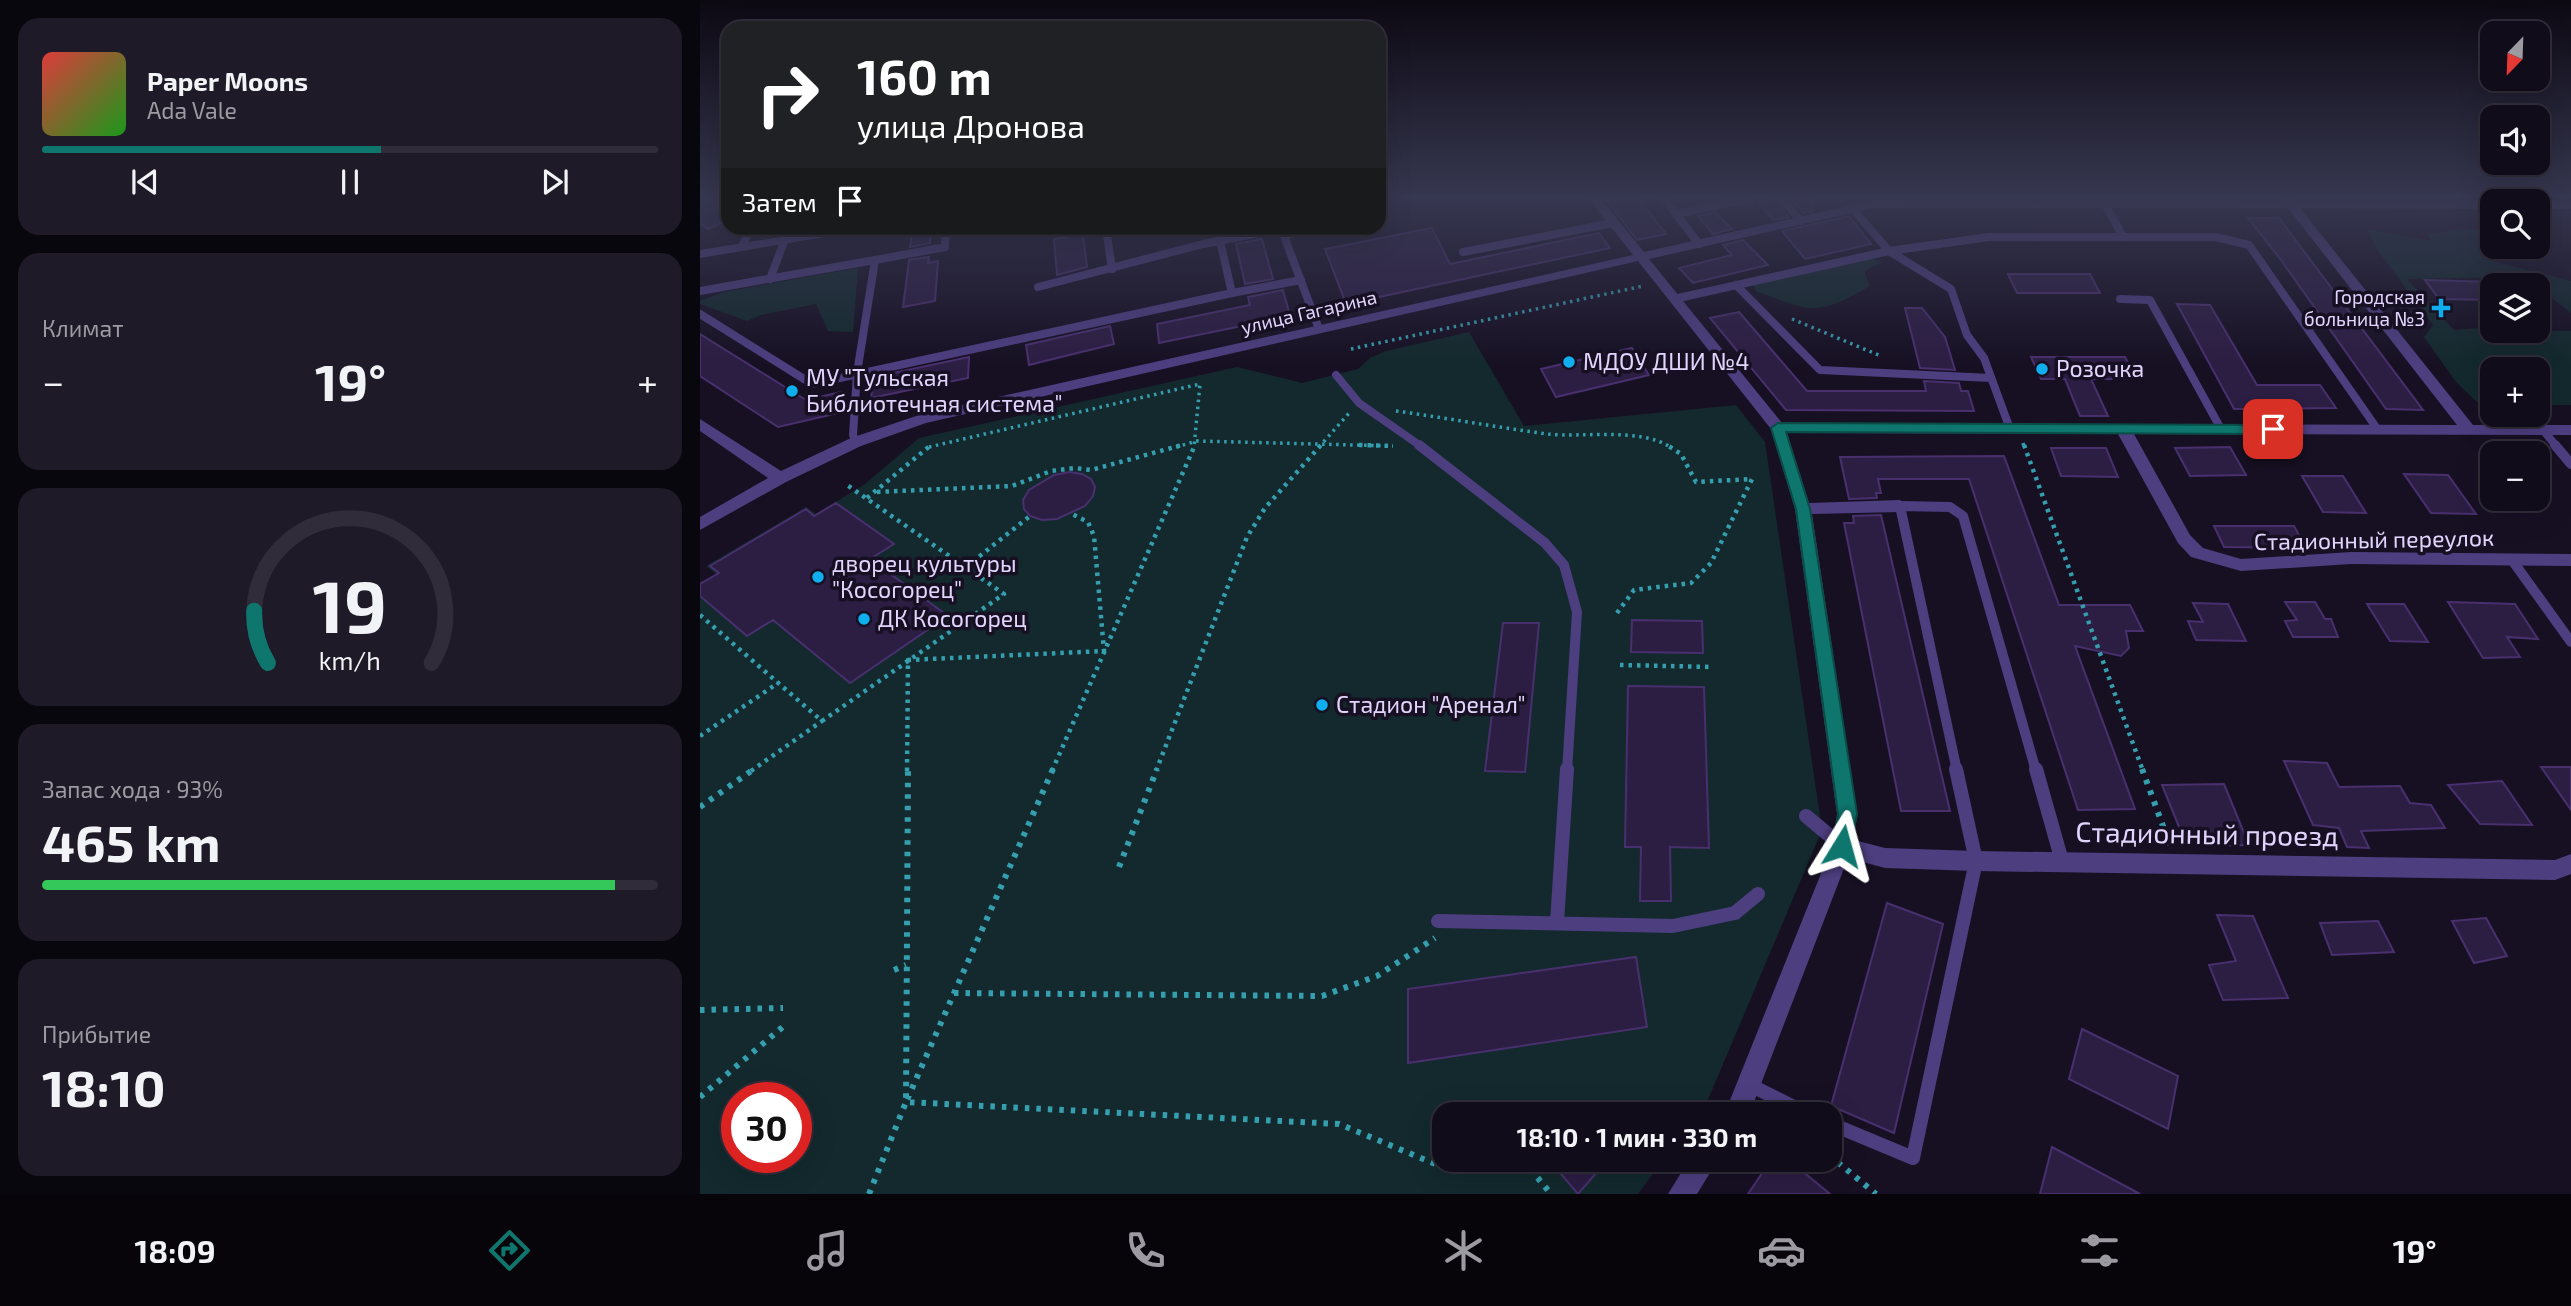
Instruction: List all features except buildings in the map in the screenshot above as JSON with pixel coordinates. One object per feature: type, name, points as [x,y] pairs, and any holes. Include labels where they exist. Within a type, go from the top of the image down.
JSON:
[{"type":"street","points":[[1638,254],[1778,428],[1803,509],[1847,814],[1842,846],[1741,1102]]},
{"type":"street","name":"улица Гагарина","points":[[700,524],[780,478],[856,442],[922,419],[1656,254]]},
{"type":"street","points":[[2330,254],[2469,430]]},
{"type":"street","points":[[700,424],[780,478]]},
{"type":"street","points":[[1778,428],[2571,430]]},
{"type":"street","name":"Стадионный переулок","points":[[2124,430],[2184,539],[2197,553],[2241,565],[2351,558],[2571,560]]},
{"type":"street","points":[[1803,509],[1900,506]]},
{"type":"street","name":"Стадионный проезд","points":[[1842,846],[1885,858],[1976,861],[2063,860],[2555,870],[2571,864]]},
{"type":"street","points":[[1681,1194],[1697,1172]]},
{"type":"lane","points":[[770,279],[779,254]]},
{"type":"lane","points":[[700,291],[909,254]]},
{"type":"lane","points":[[1110,254],[1112,270]]},
{"type":"lane","points":[[1038,287],[1173,254]]},
{"type":"lane","points":[[1223,254],[1232,293]]},
{"type":"lane","points":[[1291,254],[1319,329]]},
{"type":"lane","points":[[1674,299],[1877,254]]},
{"type":"lane","points":[[1893,254],[1951,289],[1967,335],[1984,358],[2014,429]]},
{"type":"lane","points":[[2255,254],[2378,430]]},
{"type":"lane","points":[[856,442],[853,435],[857,373],[875,260]]},
{"type":"lane","points":[[700,314],[812,384],[1301,280]]},
{"type":"lane","points":[[1736,285],[1820,370],[1992,378]]},
{"type":"lane","points":[[2120,299],[2150,300],[2221,429]]},
{"type":"lane","points":[[1336,375],[1359,403],[1422,447],[1545,543],[1564,565],[1577,612],[1557,922]]},
{"type":"lane","points":[[2543,430],[2571,464]]},
{"type":"lane","points":[[1842,1128],[1913,1158],[1976,861],[1900,506],[1950,506],[1963,516],[2063,860]]},
{"type":"lane","points":[[2512,560],[2571,642]]},
{"type":"lane","points":[[1807,816],[1842,846]]},
{"type":"lane","points":[[1438,921],[1673,926],[1735,913],[1758,894]]},
{"type":"lane","points":[[1748,1084],[1784,1102]]},
{"type":"path","points":[[1351,349],[1643,286]]},
{"type":"path","points":[[1791,319],[1890,360]]},
{"type":"path","points":[[867,498],[931,445],[1200,384],[1197,441],[906,1102],[869,1194]]},
{"type":"path","points":[[1119,867],[1247,537],[1265,508],[1359,403],[1452,421],[1538,433],[1629,436],[1664,443],[1681,454],[1696,482],[1752,479],[1711,563],[1691,583],[1634,590],[1617,612]]},
{"type":"path","points":[[2014,429],[2177,864]]},
{"type":"path","points":[[877,492],[1012,486],[1051,471],[1074,468],[1091,470],[1197,441],[1422,447]]},
{"type":"path","points":[[700,807],[1004,594],[847,485]]},
{"type":"path","points":[[1072,514],[1088,522],[1094,536],[1104,652]]},
{"type":"path","points":[[966,567],[1030,516]]},
{"type":"path","points":[[700,615],[822,721]]},
{"type":"path","points":[[908,660],[1104,652]]},
{"type":"path","points":[[906,1102],[908,660]]},
{"type":"path","points":[[1620,666],[1713,667]]},
{"type":"path","points":[[700,736],[778,683]]},
{"type":"path","points":[[954,993],[1322,996],[1377,976],[1436,937]]},
{"type":"path","points":[[894,970],[906,965]]},
{"type":"path","points":[[700,1010],[783,1008]]},
{"type":"path","points":[[700,1097],[785,1025]]},
{"type":"path","points":[[906,1102],[1339,1124],[1432,1163]]},
{"type":"path","points":[[1842,1165],[1876,1194]]},
{"type":"path","points":[[1532,1172],[1551,1194]]},
{"type":"green space","points":[[2380,254],[2480,254],[2480,259],[2492,259],[2539,273],[2480,273],[2480,278],[2407,279],[2454,330],[2480,328],[2480,343],[2550,343],[2550,331],[2571,331],[2571,405],[2550,405],[2550,357],[2480,357],[2480,405],[2456,382],[2424,337],[2433,325]]},
{"type":"green space","points":[[1872,258],[1882,262],[1864,271],[1870,286],[1845,300],[1817,308],[1798,306],[1757,292],[1752,284]]},
{"type":"green space","points":[[858,268],[853,332],[828,331],[816,304],[761,315],[747,321],[700,304],[700,301],[723,292]]},
{"type":"green space","points":[[2550,276],[2571,281],[2571,313],[2550,296]]},
{"type":"green space","points":[[1469,332],[1524,426],[1736,405],[1765,442],[1822,830],[1707,1102],[1432,1102],[1432,1172],[1654,1172],[1638,1194],[700,1194],[700,584],[716,574],[706,566],[806,507],[816,514],[865,484],[919,438],[1237,367],[1302,383],[1358,369],[1370,358],[1386,351]]},
{"type":"place","name":"Городская больница №3","points":[[2441,308]]},
{"type":"place","name":"МДОУ ДШИ №4","points":[[1569,362]]},
{"type":"place","name":"Розочка","points":[[2042,369]]},
{"type":"place","name":"МУ \"Тульская Библиотечная система\"","points":[[792,391]]},
{"type":"place","name":"дворец культуры \"Косогорец\"","points":[[818,577]]},
{"type":"place","name":"ДК Косогорец","points":[[864,619]]},
{"type":"place","name":"Стадион \"Аренал\"","points":[[1322,705]]},
{"type":"route","points":[[1842,846],[1847,814],[1803,509],[1778,428],[2273,429]]}]
